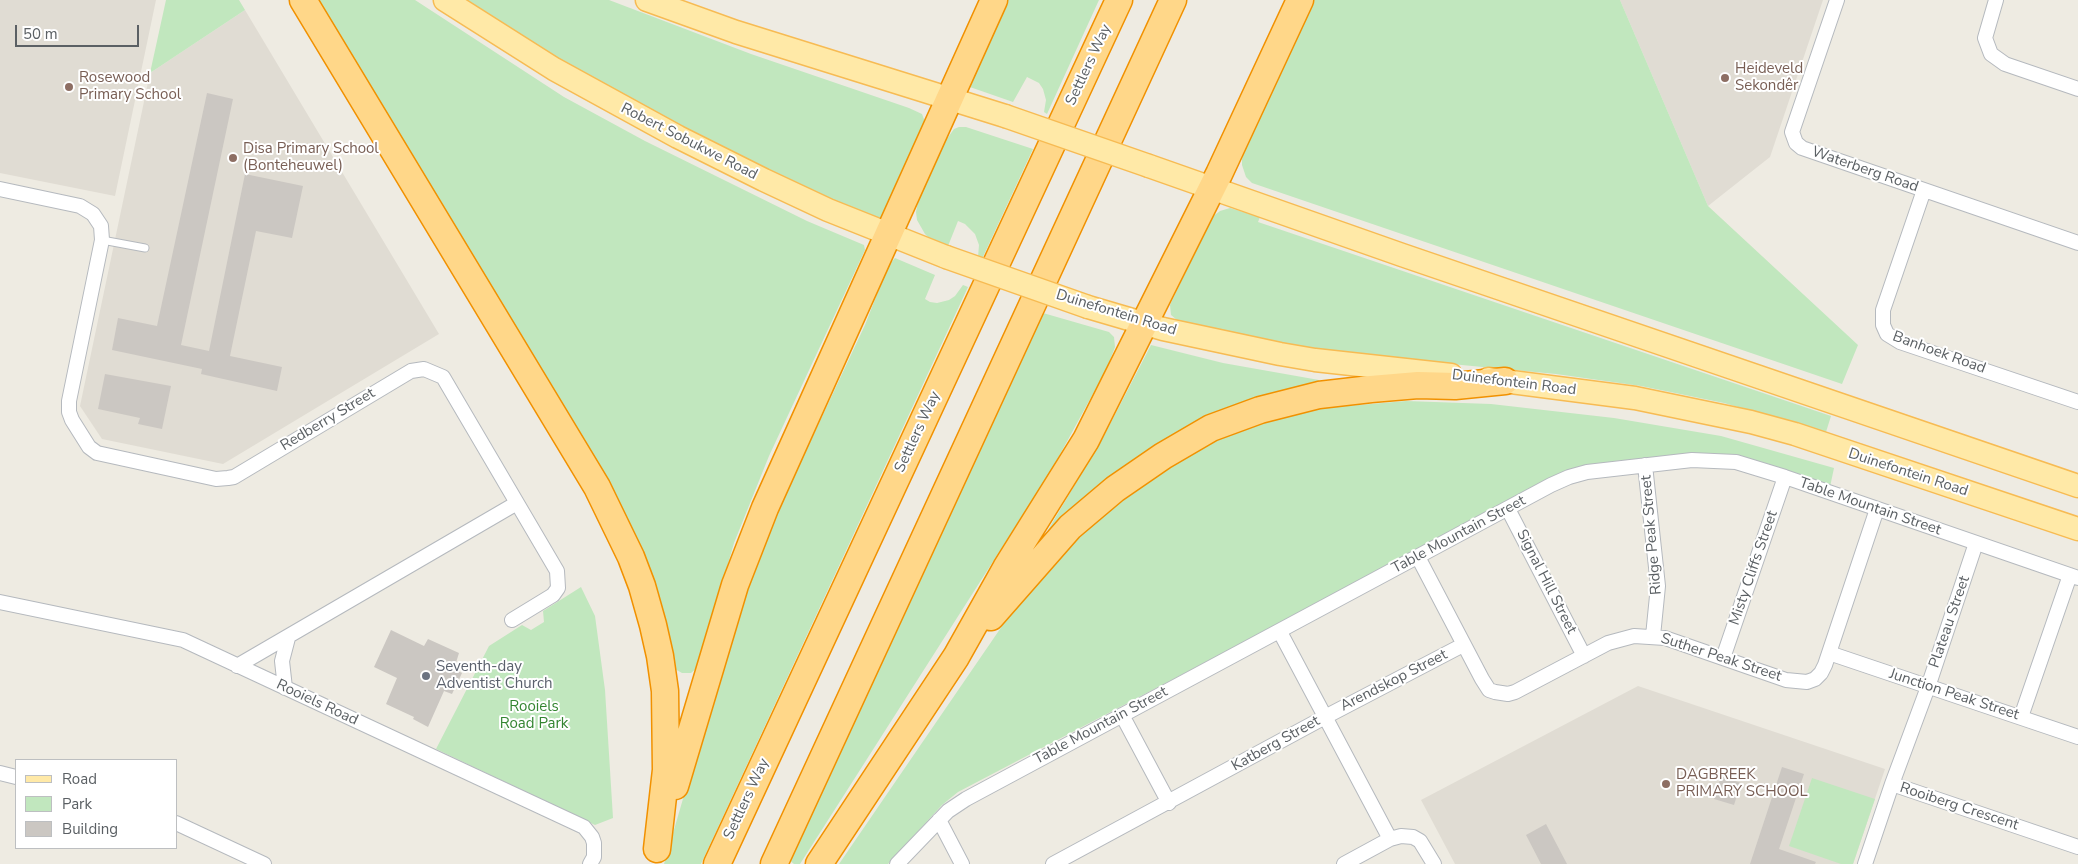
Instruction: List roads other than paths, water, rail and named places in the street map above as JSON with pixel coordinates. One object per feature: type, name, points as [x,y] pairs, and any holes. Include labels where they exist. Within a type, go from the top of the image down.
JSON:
[{"type":"highway","points":[[303,0],[597,487],[631,557],[642,586],[653,625],[665,691],[666,770],[655,856]]},
{"type":"highway","points":[[655,856],[735,585],[791,448],[842,340],[994,0]]},
{"type":"highway","name":"Settlers Way","points":[[717,864],[1119,0]]},
{"type":"highway","points":[[774,864],[1173,0]]},
{"type":"highway","points":[[820,864],[956,657],[1006,568],[1086,440],[1271,67],[1300,0]]},
{"type":"highway","points":[[956,657],[1070,527],[1115,489],[1163,456],[1211,428],[1260,410],[1319,394],[1371,388],[1418,385],[1455,386],[1505,381]]},
{"type":"main road","name":"Robert Sobukwe Road","points":[[444,0],[554,69],[618,106],[764,180],[946,257]]},
{"type":"main road","points":[[647,0],[736,32],[1005,116],[2078,486]]},
{"type":"main road","name":"Duinefontein Road","points":[[946,257],[1088,307],[1144,324],[1239,346],[1306,359],[1505,381],[1635,398],[1751,422],[1795,434],[2078,530]]},
{"type":"street","name":"Waterberg Road","points":[[1837,0],[1792,132],[1793,138],[1802,148],[2078,243]]},
{"type":"street","points":[[1996,0],[1985,38],[1991,54],[2005,64],[2078,89]]},
{"type":"street","name":"Redberry Street","points":[[0,189],[87,209],[97,219],[102,233],[69,401],[69,412],[72,420],[93,451],[216,479],[234,477],[411,371],[424,369],[443,376],[557,570],[558,588],[553,595],[512,620]]},
{"type":"street","name":"Banhoek Road","points":[[1924,190],[1883,310],[1883,325],[1887,334],[1900,342],[2078,402]]},
{"type":"street","name":"Table Mountain Street","points":[[896,864],[955,805],[1508,509],[1569,477],[1588,472],[1692,460],[1736,462],[2074,576]]},
{"type":"street","name":"Ridge Peak Street","points":[[1645,464],[1658,586],[1653,636]]},
{"type":"street","name":"Misty Cliffs Street","points":[[1723,658],[1785,477]]},
{"type":"street","points":[[237,666],[518,503]]},
{"type":"street","name":"Signal Hill Street","points":[[1508,509],[1584,656]]},
{"type":"street","name":"Suther Peak Street","points":[[1418,557],[1485,685],[1490,690],[1501,694],[1515,692],[1608,643],[1626,636],[1653,636],[1786,680],[1807,682],[1815,679],[1821,673],[1876,509]]},
{"type":"street","name":"Plateau Street","points":[[1892,784],[1928,687],[1976,543]]},
{"type":"street","points":[[2021,717],[2074,576]]},
{"type":"street","name":"Rooiels Road","points":[[0,602],[183,640],[584,827],[592,837],[594,844],[594,857],[590,864]]},
{"type":"street","points":[[1280,632],[1325,716]]},
{"type":"street","points":[[285,688],[282,662],[288,638]]},
{"type":"street","name":"Arendskop Street","points":[[1325,716],[1463,645]]},
{"type":"street","name":"Junction Peak Street","points":[[1829,652],[2078,737]]},
{"type":"street","points":[[1122,715],[1169,802]]},
{"type":"street","name":"Katberg Street","points":[[1053,864],[1325,716],[1390,839]]},
{"type":"street","points":[[0,773],[15,777]]},
{"type":"street","name":"Rooiberg Crescent","points":[[1865,864],[1892,784],[2078,846]]},
{"type":"street","points":[[939,820],[962,864]]},
{"type":"street","points":[[178,824],[264,864]]},
{"type":"street","points":[[1344,864],[1390,839],[1408,836],[1420,841],[1434,864]]},
{"type":"lane","points":[[102,240],[145,248]]},
{"type":"place","name":"Heideveld Sekondêr","points":[[1725,78]]},
{"type":"place","name":"Rosewood Primary School","points":[[69,87]]},
{"type":"place","name":"Disa Primary School (Bonteheuwel)","points":[[233,158]]},
{"type":"place","name":"Seventh-day Adventist Church","points":[[426,676]]},
{"type":"place","name":"DAGBREEK PRIMARY SCHOOL","points":[[1666,784]]},
{"type":"park label","name":"Rooiels Road Park","points":[[534,716]]}]
